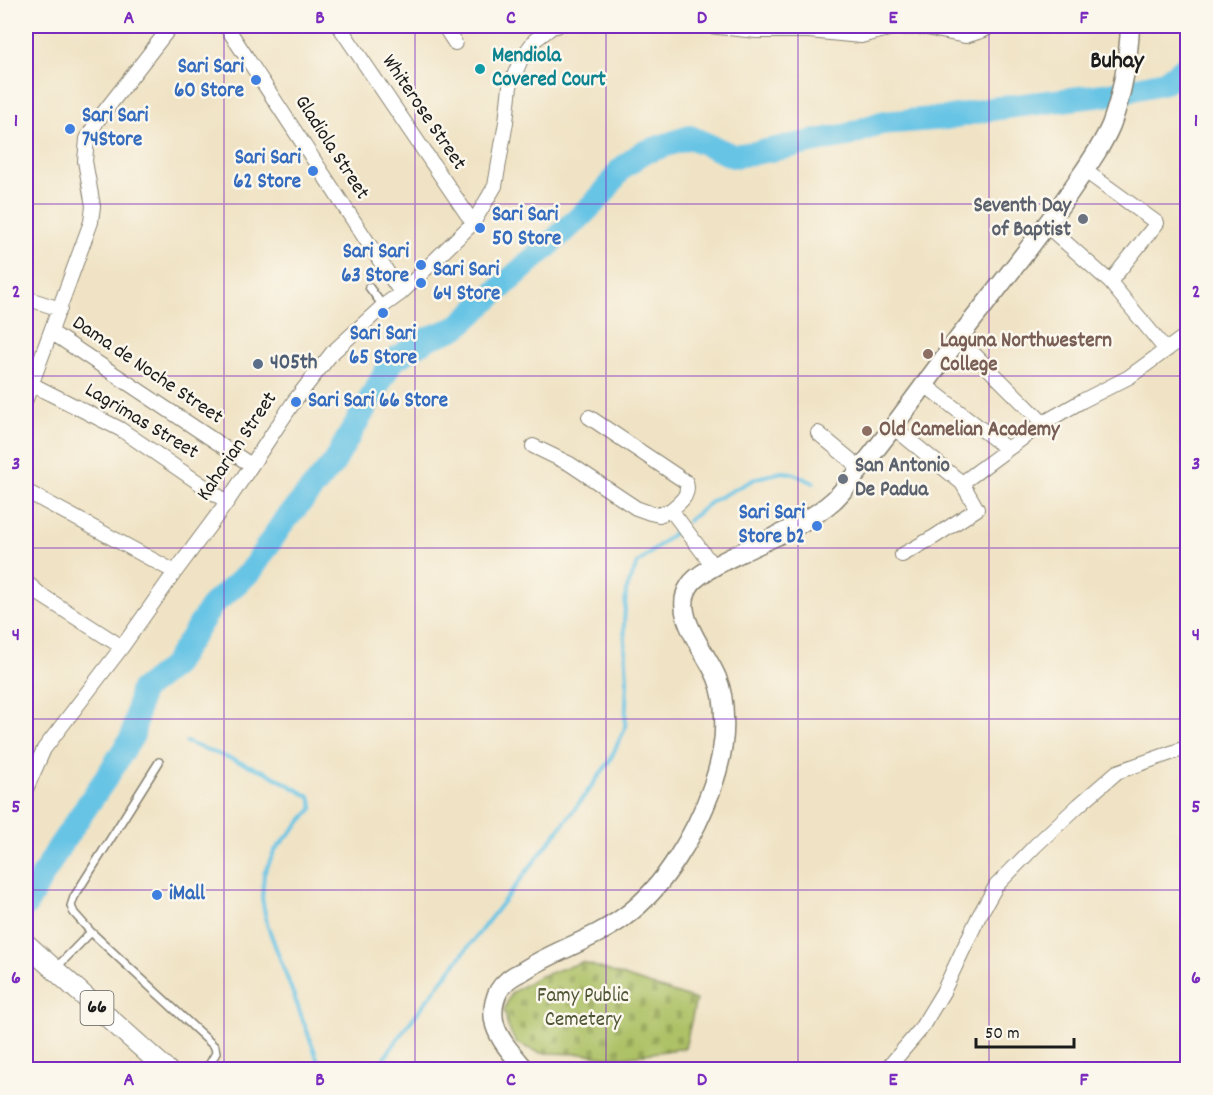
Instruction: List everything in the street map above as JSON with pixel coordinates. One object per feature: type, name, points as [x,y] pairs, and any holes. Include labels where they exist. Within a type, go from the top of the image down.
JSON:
[{"type":"main road","points":[[526,1070],[508,1049],[496,1029],[493,1013],[495,1000],[504,983],[536,962],[592,936],[623,918],[644,900],[676,861],[706,804],[722,751],[725,720],[718,679],[692,633],[684,611],[685,596],[690,585],[713,566],[808,519],[834,499],[893,427],[1046,225],[1095,155],[1115,112],[1124,75],[1130,26]]},
{"type":"main road","name":"66","points":[[26,945],[167,1070]]},
{"type":"street","points":[[26,399],[91,222],[93,206],[86,161],[87,138],[97,121],[171,26]]},
{"type":"street","name":"Gladiola Street","points":[[226,26],[401,293]]},
{"type":"street","name":"Whiterose Street","points":[[339,26],[473,223]]},
{"type":"street","points":[[444,26],[455,43]]},
{"type":"street","name":"Kaharian Street","points":[[26,789],[44,749],[122,647],[227,502],[295,400],[332,353],[382,306],[401,293],[473,223],[495,186],[510,86],[520,58],[535,40],[553,26]]},
{"type":"street","points":[[711,26],[757,32],[809,31],[861,36],[892,28],[922,27],[964,36],[987,28]]},
{"type":"street","points":[[1084,170],[1157,223],[1110,282]]},
{"type":"street","points":[[1046,225],[1110,282],[1166,350]]},
{"type":"street","points":[[26,298],[60,309]]},
{"type":"street","name":"Dama de Noche Street","points":[[51,332],[251,465]]},
{"type":"street","points":[[962,483],[1043,423],[1130,377],[1188,334]]},
{"type":"street","points":[[959,339],[1043,423]]},
{"type":"street","name":"Lagrimas Street","points":[[31,384],[120,429],[227,502]]},
{"type":"street","points":[[925,385],[1007,449]]},
{"type":"street","points":[[532,446],[570,464],[636,508],[650,513],[659,515],[671,510],[686,497],[688,489],[686,482],[589,417]]},
{"type":"street","points":[[893,427],[962,483],[977,509],[902,555]]},
{"type":"street","points":[[818,433],[860,468]]},
{"type":"street","points":[[26,491],[175,572]]},
{"type":"street","points":[[671,510],[713,566]]},
{"type":"street","points":[[26,582],[41,595],[122,647]]},
{"type":"street","points":[[886,1070],[920,1030],[944,992],[979,916],[996,886],[1078,805],[1117,772],[1188,747]]},
{"type":"lane","points":[[369,288],[382,306]]},
{"type":"lane","points":[[159,762],[74,897],[71,906],[91,933],[215,1047],[216,1053],[206,1070]]},
{"type":"lane","points":[[55,970],[91,933]]},
{"type":"green space","name":"Famy Public Cemetery","points":[[582,962],[696,1000],[685,1048],[625,1057],[605,1057],[587,1054],[540,1053],[516,1043],[508,1027],[504,1010],[511,993],[538,977]]},
{"type":"waterway","points":[[26,905],[59,847],[133,735],[141,691],[173,666],[213,604],[251,571],[282,524],[333,464],[392,361],[429,338],[456,328],[580,217],[602,195],[621,169],[642,153],[690,137],[733,156],[755,153],[848,135],[881,123],[946,118],[991,109],[1111,94],[1165,82],[1188,65]]},
{"type":"waterway","points":[[688,521],[712,501],[757,478],[782,472],[792,473],[814,483]]},
{"type":"waterway","points":[[376,1070],[404,1030],[609,762],[625,728],[626,591],[637,564],[681,527]]},
{"type":"waterway","points":[[186,742],[266,772],[310,797],[313,808],[275,850],[264,874],[262,898],[267,924],[319,1063]]},
{"type":"place","name":"Mendiola Covered Court","points":[[480,69]]},
{"type":"place","name":"Sari Sari 60 Store","points":[[256,80]]},
{"type":"place","name":"Sari Sari 74Store","points":[[70,129]]},
{"type":"place","name":"Sari Sari 62 Store","points":[[313,171]]},
{"type":"place","name":"Seventh Day of Baptist","points":[[1083,219]]},
{"type":"place","name":"Sari Sari 50 Store","points":[[480,228]]},
{"type":"place","name":"Sari Sari 63 Store","points":[[421,265]]},
{"type":"place","name":"Sari Sari 64 Store","points":[[421,283]]},
{"type":"place","name":"Sari Sari 65 Store","points":[[383,313]]},
{"type":"place","name":"Laguna Northwestern College","points":[[928,354]]},
{"type":"place","name":"405th","points":[[258,364]]},
{"type":"place","name":"Sari Sari 66 Store","points":[[296,402]]},
{"type":"place","name":"Old Camelian Academy","points":[[867,431]]},
{"type":"place","name":"San Antonio De Padua","points":[[843,479]]},
{"type":"place","name":"Sari Sari Store b2","points":[[817,526]]},
{"type":"place","name":"iMall","points":[[157,895]]},
{"type":"district","name":"Buhay","points":[[1117,62]]}]
